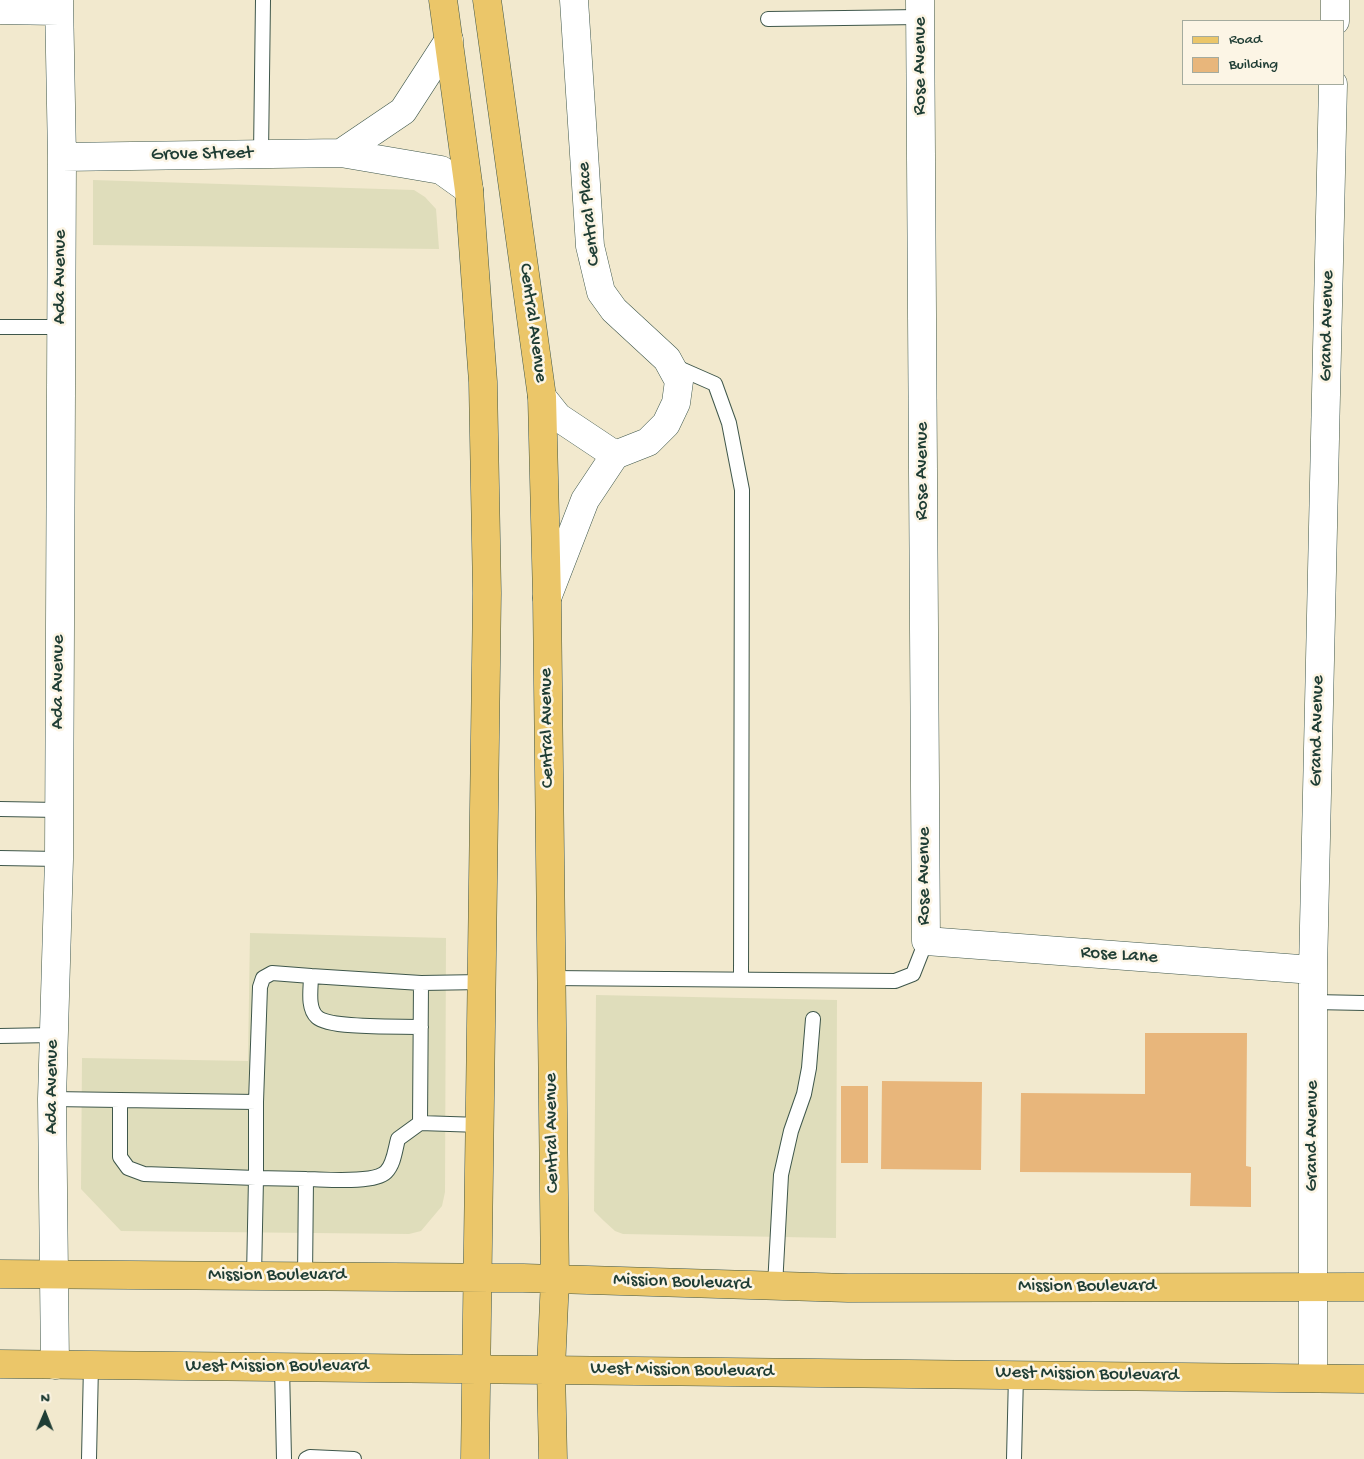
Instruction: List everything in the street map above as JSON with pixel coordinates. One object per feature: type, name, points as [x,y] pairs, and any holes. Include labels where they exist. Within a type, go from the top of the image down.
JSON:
[{"type":"main road","points":[[443,0],[469,190],[483,382],[487,583],[475,1459]]},
{"type":"main road","name":"Central Avenue","points":[[487,0],[542,397],[547,598],[555,1279],[551,1369],[553,1459]]},
{"type":"main road","name":"Mission Boulevard","points":[[0,1274],[555,1279],[775,1286],[1364,1287]]},
{"type":"main road","name":"West Mission Boulevard","points":[[0,1364],[1364,1379]]},
{"type":"street","name":"Central Place","points":[[574,0],[590,246],[594,269],[601,292],[614,310],[667,359],[679,381],[676,403],[666,424],[648,442],[615,456]]},
{"type":"street","points":[[1335,0],[1335,20]]},
{"type":"street","points":[[0,10],[59,6]]},
{"type":"street","name":"Ada Avenue","points":[[56,1365],[52,1099],[59,859],[62,157],[59,6]]},
{"type":"street","name":"Rose Avenue","points":[[920,9],[926,941]]},
{"type":"street","points":[[341,153],[403,111],[449,40]]},
{"type":"street","name":"Grand Avenue","points":[[1313,1378],[1313,970],[1334,85]]},
{"type":"street","name":"Grove Street","points":[[62,157],[341,153],[441,170],[469,190]]},
{"type":"street","points":[[542,397],[558,417],[615,456],[585,500],[547,598]]},
{"type":"street","name":"Rose Lane","points":[[926,941],[1313,970]]},
{"type":"lane","points":[[261,154],[263,0]]},
{"type":"lane","points":[[768,19],[920,9]]},
{"type":"lane","points":[[0,326],[61,327]]},
{"type":"lane","points":[[669,364],[715,384],[729,423],[742,490],[742,980]]},
{"type":"lane","points":[[0,809],[58,810]]},
{"type":"lane","points":[[0,858],[59,859]]},
{"type":"lane","points":[[551,978],[895,981],[913,974],[926,941]]},
{"type":"lane","points":[[254,1276],[256,1102],[260,987],[263,978],[272,973],[421,982],[482,982]]},
{"type":"lane","points":[[312,976],[311,1008],[317,1017],[333,1024],[420,1027]]},
{"type":"lane","points":[[420,1123],[421,982]]},
{"type":"lane","points":[[1313,1002],[1364,1003]]},
{"type":"lane","points":[[775,1286],[781,1175],[791,1131],[804,1094],[809,1068],[813,1019]]},
{"type":"lane","points":[[0,1036],[53,1035]]},
{"type":"lane","points":[[52,1099],[256,1102]]},
{"type":"lane","points":[[120,1101],[120,1157],[128,1168],[144,1174],[306,1179],[371,1178],[385,1172],[393,1159],[398,1139],[420,1123],[480,1125]]},
{"type":"lane","points":[[305,1277],[306,1179]]},
{"type":"lane","points":[[89,1459],[92,1365]]},
{"type":"lane","points":[[282,1366],[284,1459]]},
{"type":"lane","points":[[1014,1459],[1016,1375]]},
{"type":"lane","points":[[306,1459],[310,1457],[354,1459]]},
{"type":"shaded area","points":[[93,180],[414,190],[425,197],[436,209],[439,249],[93,245]]},
{"type":"shaded area","points":[[250,933],[446,938],[445,1192],[442,1206],[421,1231],[409,1234],[121,1231],[81,1189],[82,1058],[248,1061]]},
{"type":"shaded area","points":[[596,995],[837,1000],[836,1238],[623,1234],[615,1231],[594,1211]]},
{"type":"building","points":[[1145,1033],[1247,1033],[1246,1166],[1251,1167],[1251,1207],[1190,1206],[1191,1173],[1020,1172],[1021,1093],[1145,1094]]},
{"type":"building","points":[[882,1081],[982,1082],[981,1170],[881,1169]]},
{"type":"building","points":[[841,1086],[868,1086],[868,1163],[841,1163]]}]
